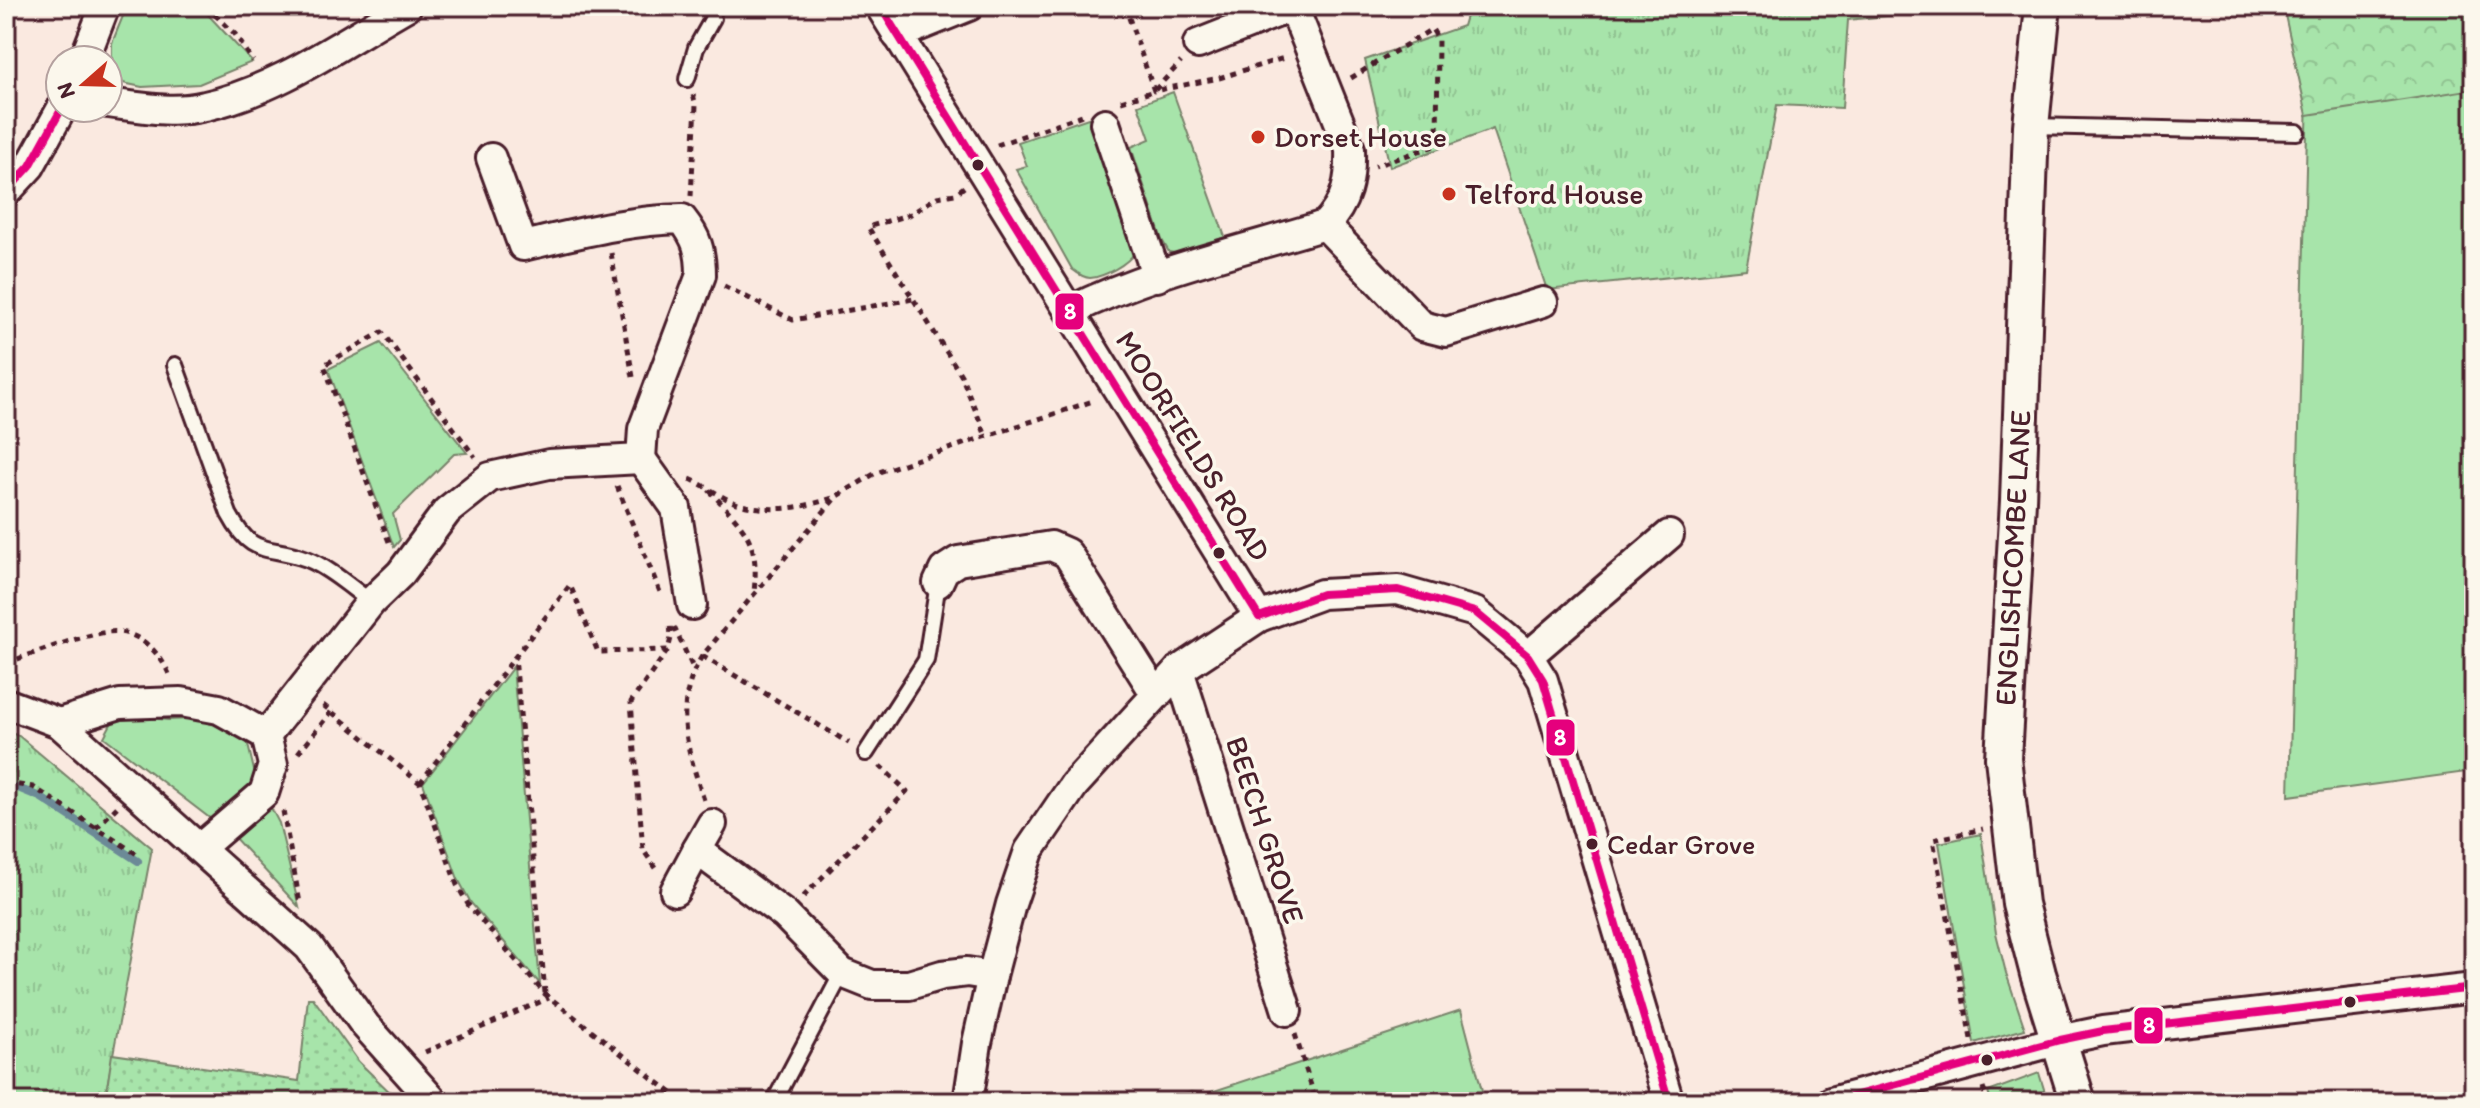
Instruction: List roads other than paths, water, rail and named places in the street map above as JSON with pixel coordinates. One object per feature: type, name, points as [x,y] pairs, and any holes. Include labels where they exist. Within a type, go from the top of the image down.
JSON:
[{"type":"street","points":[[90,44],[105,6]]},
{"type":"street","points":[[124,105],[156,109],[204,107],[270,84],[407,6]]},
{"type":"street","name":"MOORFIELDS ROAD","points":[[880,6],[1259,617]]},
{"type":"street","points":[[897,35],[969,6]]},
{"type":"street","points":[[1198,44],[1294,6],[1350,149],[1351,174],[1346,195],[1337,213],[1325,225],[1422,326],[1446,332],[1543,302]]},
{"type":"street","name":"ENGLISHCOMBE LANE","points":[[2043,6],[2031,126],[2018,501],[2003,758],[2020,904],[2038,974],[2078,1102]]},
{"type":"street","points":[[1106,112],[1157,277]]},
{"type":"street","points":[[6,192],[30,166],[53,124]]},
{"type":"street","points":[[491,158],[523,246],[652,220],[682,219],[695,236],[701,254],[701,275],[643,429],[641,459],[676,508],[692,605]]},
{"type":"street","name":"MOORFIELDS ROAD","points":[[1070,311],[1104,294],[1325,225]]},
{"type":"street","points":[[266,735],[371,602],[401,573],[447,511],[490,477],[549,464],[641,459]]},
{"type":"street","points":[[1528,656],[1669,535]]},
{"type":"street","points":[[938,583],[944,570],[958,561],[1051,546],[1067,553],[1155,693]]},
{"type":"street","points":[[968,1102],[992,976],[1029,851],[1074,785],[1179,670],[1259,617],[1322,594],[1398,590],[1475,612],[1528,656],[1543,680],[1669,1102]]},
{"type":"street","name":"BEECH GROVE","points":[[1179,670],[1287,1011]]},
{"type":"street","points":[[59,723],[120,704],[181,702],[219,709],[266,735],[273,765],[264,793],[200,848]]},
{"type":"street","points":[[6,703],[59,723],[309,947],[365,1025],[434,1102]]},
{"type":"street","points":[[675,891],[712,824]]},
{"type":"street","points":[[697,850],[785,915],[842,973],[872,985],[909,985],[942,975],[967,972],[992,976]]},
{"type":"street","points":[[1831,1102],[2103,1031],[2474,988]]},
{"type":"lane","points":[[687,79],[696,48],[713,18],[711,6]]},
{"type":"lane","points":[[2031,126],[2297,132]]},
{"type":"lane","points":[[175,365],[229,514],[240,535],[266,550],[309,560],[371,602]]},
{"type":"lane","points":[[866,753],[926,660],[938,583]]},
{"type":"lane","points":[[774,1102],[842,973]]},
{"type":"waterway","points":[[6,787],[18,788],[40,797],[138,861]]},
{"type":"place","name":"Dorset House","points":[[1258,137]]},
{"type":"place","name":"Telford House","points":[[1449,194]]},
{"type":"place","name":"Cedar Grove","points":[[1592,844]]}]
